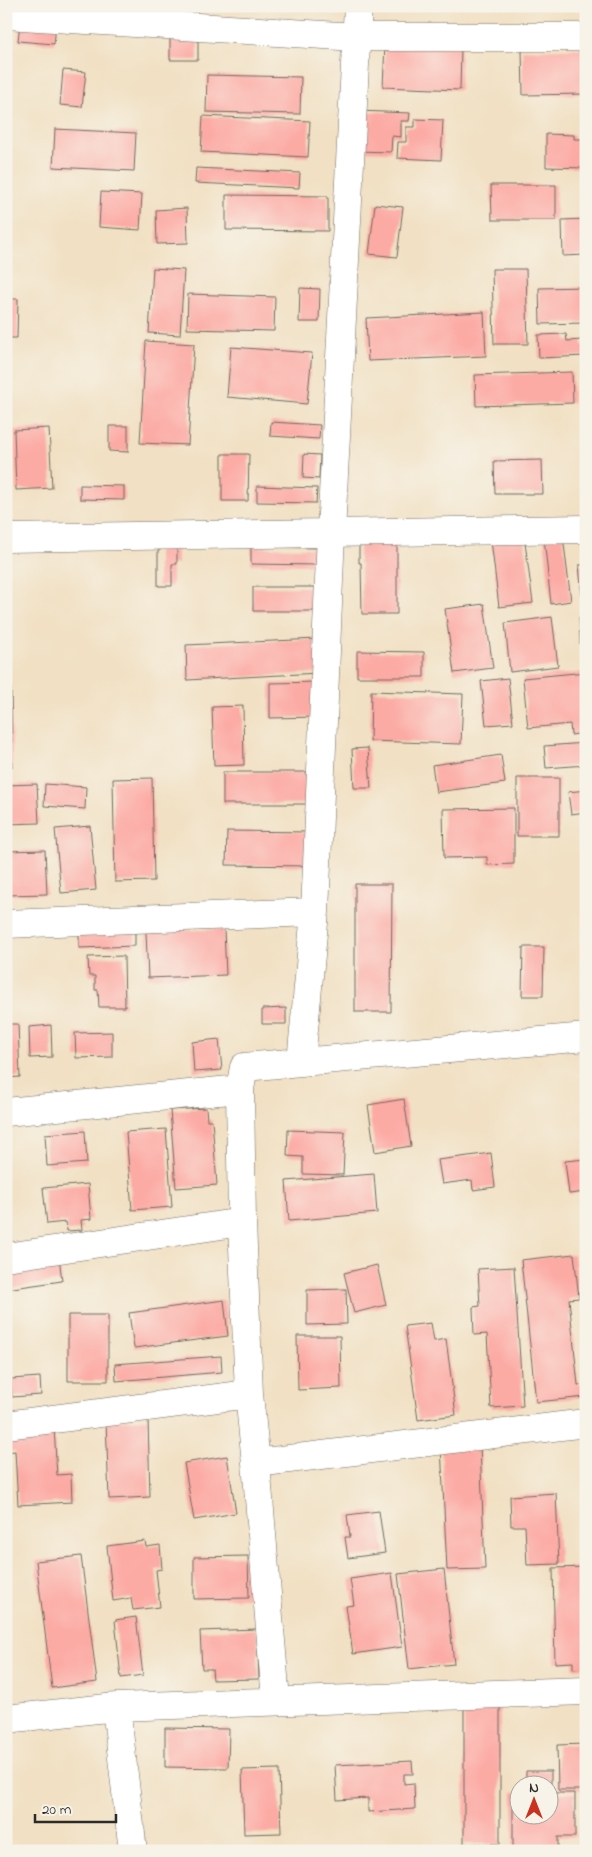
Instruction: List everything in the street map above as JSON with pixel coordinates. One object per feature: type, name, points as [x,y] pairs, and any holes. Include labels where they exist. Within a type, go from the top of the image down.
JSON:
[{"type":"street","points":[[301,1062],[315,912],[331,533],[358,6]]},
{"type":"street","points":[[6,15],[356,37],[586,37]]},
{"type":"street","points":[[6,538],[586,529]]},
{"type":"street","points":[[6,924],[315,912]]},
{"type":"street","points":[[276,1700],[249,1394],[242,1222],[240,1089],[244,1067],[586,1037]]},
{"type":"street","points":[[6,1112],[240,1089]]},
{"type":"street","points":[[6,1257],[242,1222]]},
{"type":"street","points":[[6,1425],[249,1394]]},
{"type":"street","points":[[256,1463],[586,1423]]},
{"type":"street","points":[[6,1719],[116,1707],[276,1700],[586,1691]]},
{"type":"street","points":[[116,1707],[133,1851]]},
{"type":"building","points":[[20,23],[56,26],[54,44],[18,41]]},
{"type":"building","points":[[170,35],[198,35],[198,60],[170,60]]},
{"type":"building","points":[[385,44],[461,47],[460,90],[383,87]]},
{"type":"building","points":[[586,48],[586,94],[523,95],[522,50]]},
{"type":"building","points":[[63,70],[86,72],[82,107],[60,105]]},
{"type":"building","points":[[207,75],[301,77],[300,114],[206,112]]},
{"type":"building","points":[[358,111],[410,113],[409,121],[401,121],[401,137],[392,136],[391,152],[356,151]]},
{"type":"building","points":[[203,116],[310,121],[308,157],[201,152]]},
{"type":"building","points":[[415,119],[443,120],[441,160],[397,158],[398,142],[406,142],[406,127],[415,127]]},
{"type":"building","points":[[55,129],[136,133],[134,171],[53,167]]},
{"type":"building","points":[[546,134],[574,135],[574,139],[586,139],[586,168],[546,167]]},
{"type":"building","points":[[196,168],[300,173],[299,188],[195,183]]},
{"type":"building","points":[[491,185],[556,185],[556,220],[492,220]]},
{"type":"building","points":[[101,192],[142,194],[140,230],[99,227]]},
{"type":"building","points":[[226,195],[328,196],[328,231],[226,230]]},
{"type":"building","points":[[375,204],[403,207],[397,257],[369,254]]},
{"type":"building","points":[[187,208],[188,243],[157,244],[156,210]]},
{"type":"building","points":[[586,219],[586,255],[563,256],[562,220]]},
{"type":"building","points":[[153,268],[184,270],[180,335],[149,333]]},
{"type":"building","points":[[492,269],[526,269],[528,344],[494,344]]},
{"type":"building","points":[[586,287],[586,323],[540,324],[539,288]]},
{"type":"building","points":[[300,288],[320,289],[319,322],[299,322]]},
{"type":"building","points":[[188,294],[275,297],[274,331],[187,329]]},
{"type":"building","points":[[6,299],[18,299],[17,338],[6,338]]},
{"type":"building","points":[[484,312],[486,356],[368,361],[366,318]]},
{"type":"building","points":[[566,334],[567,341],[582,340],[582,345],[586,345],[586,356],[539,358],[538,335]]},
{"type":"building","points":[[146,341],[194,344],[188,445],[140,443]]},
{"type":"building","points":[[231,347],[312,353],[307,404],[227,397]]},
{"type":"building","points":[[572,372],[573,403],[476,406],[475,375]]},
{"type":"building","points":[[271,422],[320,425],[319,439],[270,436]]},
{"type":"building","points":[[109,426],[128,426],[128,452],[109,451]]},
{"type":"building","points":[[49,428],[52,488],[16,490],[14,430]]},
{"type":"building","points":[[222,454],[249,454],[248,501],[222,501]]},
{"type":"building","points":[[304,454],[320,455],[319,479],[303,478]]},
{"type":"building","points":[[542,460],[543,494],[495,494],[494,461]]},
{"type":"building","points":[[80,485],[124,486],[124,500],[80,499]]},
{"type":"building","points":[[257,486],[317,488],[316,503],[257,502]]},
{"type":"building","points":[[524,535],[533,603],[499,607],[491,540]]},
{"type":"building","points":[[563,536],[571,601],[551,604],[544,538]]},
{"type":"building","points":[[359,545],[397,545],[397,614],[362,614]]},
{"type":"building","points":[[251,547],[317,548],[317,565],[251,564]]},
{"type":"building","points":[[177,548],[177,564],[172,564],[172,586],[158,586],[158,551]]},
{"type":"building","points":[[579,565],[586,565],[586,598],[582,598]]},
{"type":"building","points":[[253,587],[315,587],[315,611],[253,611]]},
{"type":"building","points":[[484,604],[493,668],[454,673],[445,609]]},
{"type":"building","points":[[552,617],[558,666],[510,672],[505,623]]},
{"type":"building","points":[[579,617],[586,617],[586,644],[580,644]]},
{"type":"building","points":[[317,639],[319,673],[187,680],[186,645]]},
{"type":"building","points":[[357,651],[424,652],[424,677],[357,677]]},
{"type":"building","points":[[586,672],[586,733],[571,735],[570,724],[528,728],[523,678]]},
{"type":"building","points":[[508,678],[513,723],[486,725],[481,681]]},
{"type":"building","points":[[318,682],[319,717],[270,718],[270,683]]},
{"type":"building","points":[[6,684],[11,684],[12,767],[6,767]]},
{"type":"building","points":[[371,691],[463,694],[461,744],[370,741]]},
{"type":"building","points":[[243,706],[244,765],[214,766],[212,707]]},
{"type":"building","points":[[586,743],[586,765],[546,768],[544,746]]},
{"type":"building","points":[[368,748],[371,788],[354,788],[352,749]]},
{"type":"building","points":[[501,755],[505,783],[436,792],[432,765]]},
{"type":"building","points":[[223,772],[311,772],[311,804],[223,804]]},
{"type":"building","points":[[152,778],[154,881],[115,882],[113,779]]},
{"type":"building","points":[[517,778],[559,778],[559,836],[517,836]]},
{"type":"building","points":[[37,784],[39,823],[6,824],[6,785]]},
{"type":"building","points":[[45,784],[86,787],[85,809],[44,806]]},
{"type":"building","points":[[586,790],[586,812],[571,814],[568,792]]},
{"type":"building","points":[[514,808],[514,864],[487,865],[487,857],[444,858],[443,809]]},
{"type":"building","points":[[90,826],[96,890],[61,893],[55,829]]},
{"type":"building","points":[[227,831],[311,832],[311,866],[226,865]]},
{"type":"building","points":[[45,850],[47,894],[6,895],[6,851]]},
{"type":"building","points":[[355,884],[392,884],[391,1012],[355,1012]]},
{"type":"building","points":[[135,926],[135,946],[79,948],[79,928]]},
{"type":"building","points":[[224,929],[226,975],[148,978],[146,932]]},
{"type":"building","points":[[523,947],[544,947],[543,996],[522,996]]},
{"type":"building","points":[[124,956],[125,1007],[99,1007],[98,990],[95,990],[95,976],[89,976],[88,957]]},
{"type":"building","points":[[286,1008],[286,1024],[262,1024],[262,1009]]},
{"type":"building","points":[[6,1024],[18,1024],[20,1077],[6,1078]]},
{"type":"building","points":[[51,1025],[52,1057],[30,1058],[29,1027]]},
{"type":"building","points":[[112,1032],[112,1057],[76,1058],[75,1033]]},
{"type":"building","points":[[219,1039],[222,1070],[194,1072],[192,1042]]},
{"type":"building","points":[[404,1099],[411,1146],[375,1152],[368,1105]]},
{"type":"building","points":[[206,1108],[207,1120],[212,1120],[217,1185],[176,1188],[170,1110]]},
{"type":"building","points":[[166,1129],[172,1207],[132,1210],[126,1132]]},
{"type":"building","points":[[288,1130],[345,1132],[343,1175],[303,1174],[303,1157],[287,1156]]},
{"type":"building","points":[[85,1131],[87,1163],[47,1166],[45,1134]]},
{"type":"building","points":[[491,1153],[495,1187],[473,1190],[472,1180],[442,1184],[438,1160]]},
{"type":"building","points":[[586,1159],[586,1192],[569,1194],[565,1161]]},
{"type":"building","points":[[374,1174],[377,1213],[289,1221],[286,1181]]},
{"type":"building","points":[[88,1184],[91,1219],[81,1220],[82,1230],[67,1231],[66,1222],[47,1224],[43,1188]]},
{"type":"building","points":[[574,1254],[579,1298],[569,1299],[578,1385],[585,1384],[586,1397],[536,1402],[521,1260]]},
{"type":"building","points":[[59,1257],[62,1281],[6,1289],[6,1264]]},
{"type":"building","points":[[377,1265],[386,1305],[354,1313],[344,1273]]},
{"type":"building","points":[[514,1267],[523,1406],[491,1408],[487,1334],[474,1335],[473,1307],[480,1306],[478,1269]]},
{"type":"building","points":[[346,1289],[347,1324],[307,1325],[307,1290]]},
{"type":"building","points":[[224,1300],[228,1336],[134,1348],[129,1313]]},
{"type":"building","points":[[68,1315],[108,1315],[108,1381],[68,1381]]},
{"type":"building","points":[[431,1323],[434,1341],[446,1339],[456,1415],[418,1420],[405,1326]]},
{"type":"building","points":[[297,1336],[340,1336],[341,1388],[298,1390]]},
{"type":"building","points":[[221,1356],[222,1372],[116,1381],[115,1364]]},
{"type":"building","points":[[40,1377],[41,1395],[12,1397],[11,1379]]},
{"type":"building","points":[[148,1419],[150,1497],[109,1499],[106,1421]]},
{"type":"building","points":[[54,1428],[57,1475],[71,1474],[72,1502],[18,1505],[15,1451],[6,1452],[6,1431]]},
{"type":"building","points":[[480,1444],[485,1569],[447,1570],[441,1446]]},
{"type":"building","points":[[227,1456],[236,1513],[194,1520],[184,1463]]},
{"type":"building","points":[[556,1493],[559,1564],[527,1565],[525,1526],[511,1526],[510,1496]]},
{"type":"building","points":[[379,1511],[385,1553],[348,1558],[345,1537],[350,1537],[347,1515]]},
{"type":"building","points":[[145,1541],[146,1547],[160,1545],[162,1569],[156,1570],[160,1607],[133,1610],[131,1598],[113,1601],[107,1546]]},
{"type":"building","points":[[81,1556],[97,1682],[52,1688],[36,1561]]},
{"type":"building","points":[[248,1556],[249,1598],[194,1599],[194,1557]]},
{"type":"building","points":[[586,1567],[586,1668],[573,1669],[573,1662],[555,1663],[553,1568]]},
{"type":"building","points":[[444,1569],[454,1664],[409,1669],[398,1574]]},
{"type":"building","points":[[392,1573],[402,1647],[353,1654],[346,1606],[354,1605],[350,1579]]},
{"type":"building","points":[[136,1617],[143,1675],[121,1678],[115,1620]]},
{"type":"building","points":[[257,1629],[259,1679],[213,1680],[212,1669],[202,1669],[200,1631]]},
{"type":"building","points":[[464,1705],[500,1705],[500,1844],[464,1844]]},
{"type":"building","points":[[165,1728],[229,1729],[228,1768],[165,1767]]},
{"type":"building","points":[[586,1744],[586,1790],[560,1790],[557,1745]]},
{"type":"building","points":[[412,1761],[413,1774],[404,1774],[404,1784],[414,1783],[415,1809],[368,1812],[368,1798],[337,1800],[335,1765]]},
{"type":"building","points":[[279,1769],[281,1833],[244,1834],[242,1770]]},
{"type":"building","points":[[526,1771],[551,1771],[551,1774],[526,1774]]},
{"type":"building","points":[[560,1793],[575,1793],[575,1837],[558,1837],[558,1848],[513,1848],[513,1824],[560,1824]]}]
